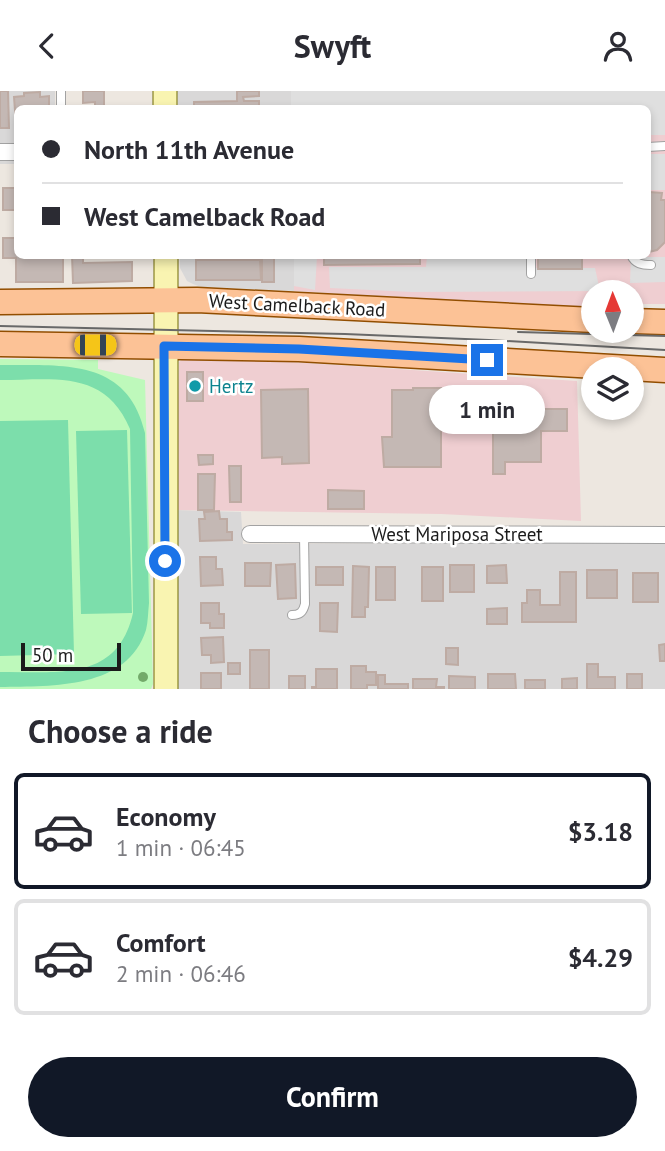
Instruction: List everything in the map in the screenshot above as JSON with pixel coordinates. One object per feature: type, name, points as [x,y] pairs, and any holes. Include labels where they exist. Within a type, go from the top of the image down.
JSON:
[{"type":"main road","name":"West Camelback Road","points":[[0,302],[165,300],[581,319]]},
{"type":"main road","points":[[644,321],[665,322]]},
{"type":"main road","points":[[0,344],[334,351],[665,370]]},
{"type":"street","points":[[166,259],[166,689]]},
{"type":"street","name":"West Mariposa Street","points":[[250,534],[665,535]]},
{"type":"lane","points":[[531,259],[531,274]]},
{"type":"lane","points":[[632,259],[642,265],[652,265]]},
{"type":"lane","points":[[292,615],[303,611],[305,604],[304,534]]},
{"type":"shaded area","points":[[0,91],[55,91],[55,105],[14,105],[14,164],[0,164]]},
{"type":"shaded area","points":[[177,91],[291,91],[291,105],[178,105]]},
{"type":"shaded area","points":[[291,91],[665,91],[665,135],[651,135],[651,105],[291,105]]},
{"type":"shaded area","points":[[665,91],[665,304],[644,304],[644,280],[581,280],[581,308],[294,291],[294,259],[651,259],[651,106]]},
{"type":"shaded area","points":[[651,154],[665,154],[665,190],[651,190]]},
{"type":"shaded area","points":[[665,257],[665,282],[630,280],[631,259]]},
{"type":"shaded area","points":[[180,259],[294,259],[294,291],[201,287],[187,281],[180,268]]},
{"type":"shaded area","points":[[294,259],[317,259],[315,290],[294,286]]},
{"type":"shaded area","points":[[427,259],[531,259],[531,268],[595,268],[598,280],[581,280],[581,291],[412,292],[330,288],[329,267],[426,267]]},
{"type":"shaded area","points":[[188,355],[577,381],[581,521],[441,514],[175,510],[179,362]]},
{"type":"shaded area","points":[[175,510],[241,512],[243,544],[665,542],[665,689],[177,689]]},
{"type":"green space","points":[[0,359],[98,360],[98,369],[145,380],[151,689],[0,689]]},
{"type":"green space","points":[[0,365],[68,367],[108,378],[123,390],[136,408],[145,433],[149,603],[146,630],[136,649],[123,664],[106,674],[65,684],[0,687],[0,672],[63,671],[99,662],[113,652],[125,636],[133,613],[130,429],[107,396],[92,387],[58,380],[0,380]]},
{"type":"green space","points":[[68,420],[74,654],[0,656],[0,421]]},
{"type":"green space","points":[[127,430],[132,613],[81,614],[76,431]]},
{"type":"building","points":[[0,91],[8,91],[9,128],[0,128]]},
{"type":"building","points":[[83,91],[104,91],[104,105],[95,105],[95,102],[83,103]]},
{"type":"building","points":[[237,91],[259,91],[259,96],[243,97],[244,101],[259,101],[259,105],[194,105],[194,102],[237,101]]},
{"type":"building","points":[[40,92],[40,97],[49,96],[49,105],[15,105],[14,97],[24,96],[24,93]]},
{"type":"building","points":[[3,188],[14,188],[14,210],[3,210]]},
{"type":"building","points":[[651,192],[662,193],[661,200],[665,200],[665,242],[657,250],[651,252]]},
{"type":"building","points":[[3,238],[14,238],[14,258],[3,258]]},
{"type":"building","points":[[16,259],[63,259],[63,282],[16,282]]},
{"type":"building","points":[[72,259],[83,259],[83,263],[132,262],[132,281],[73,283]]},
{"type":"building","points":[[262,259],[274,259],[274,282],[262,282]]},
{"type":"building","points":[[324,259],[420,259],[420,264],[324,265]]},
{"type":"building","points":[[538,259],[582,259],[582,269],[538,269]]},
{"type":"building","points":[[196,260],[260,260],[261,280],[196,280]]},
{"type":"building","name":"Hertz","points":[[187,372],[203,372],[203,401],[187,401]]},
{"type":"building","points":[[441,388],[441,467],[384,467],[382,437],[392,437],[392,390]]},
{"type":"building","points":[[308,389],[309,463],[282,464],[282,457],[262,458],[261,390]]},
{"type":"building","points":[[489,404],[521,404],[521,409],[567,409],[567,431],[541,431],[541,462],[505,462],[505,474],[493,474],[493,424],[489,424]]},
{"type":"building","points":[[198,455],[213,455],[213,464],[199,465]]},
{"type":"building","points":[[229,466],[241,466],[241,502],[230,502]]},
{"type":"building","points":[[198,474],[215,474],[214,510],[198,510]]},
{"type":"building","points":[[328,490],[364,491],[364,509],[328,509]]},
{"type":"building","points":[[219,511],[220,519],[227,519],[227,532],[232,532],[232,540],[200,541],[199,519],[205,519],[204,512]]},
{"type":"building","points":[[200,557],[216,557],[216,569],[222,569],[223,585],[201,586]]},
{"type":"building","points":[[245,563],[271,563],[270,586],[245,586]]},
{"type":"building","points":[[295,564],[296,598],[278,599],[276,565]]},
{"type":"building","points":[[450,565],[474,565],[474,592],[450,592]]},
{"type":"building","points":[[506,565],[507,583],[487,583],[487,566]]},
{"type":"building","points":[[353,566],[369,567],[368,607],[365,607],[365,617],[352,617]]},
{"type":"building","points":[[316,567],[343,567],[343,585],[316,585]]},
{"type":"building","points":[[376,567],[395,567],[395,600],[376,600]]},
{"type":"building","points":[[422,567],[443,567],[443,601],[422,601]]},
{"type":"building","points":[[587,570],[617,570],[617,598],[587,598]]},
{"type":"building","points":[[560,572],[576,572],[576,622],[522,622],[522,603],[527,603],[527,590],[540,590],[540,605],[560,605]]},
{"type":"building","points":[[633,573],[658,573],[658,602],[633,602]]},
{"type":"building","points":[[201,603],[219,603],[219,614],[224,614],[224,628],[210,628],[210,623],[201,623]]},
{"type":"building","points":[[320,603],[338,603],[337,632],[320,631]]},
{"type":"building","points":[[507,608],[507,624],[487,624],[487,609]]},
{"type":"building","points":[[223,637],[224,662],[211,663],[211,655],[202,655],[201,638]]},
{"type":"building","points":[[665,644],[665,661],[660,661],[659,645]]},
{"type":"building","points":[[446,648],[458,648],[458,665],[446,664]]},
{"type":"building","points":[[250,650],[269,650],[269,689],[250,689]]},
{"type":"building","points":[[228,663],[240,663],[240,674],[228,674]]},
{"type":"building","points":[[587,664],[598,664],[598,677],[615,677],[615,689],[587,689]]},
{"type":"building","points":[[351,666],[366,666],[366,672],[376,672],[376,685],[367,685],[367,689],[351,689]]},
{"type":"building","points":[[316,669],[337,669],[337,689],[312,689],[316,687]]},
{"type":"building","points":[[201,673],[221,673],[221,689],[201,689]]},
{"type":"building","points":[[488,674],[515,674],[516,689],[488,689]]},
{"type":"building","points":[[627,674],[642,674],[642,689],[627,689]]},
{"type":"building","points":[[378,675],[385,675],[385,684],[408,684],[408,689],[378,689]]},
{"type":"building","points":[[289,676],[305,676],[305,689],[289,689]]},
{"type":"building","points":[[449,676],[475,677],[475,689],[449,689]]},
{"type":"building","points":[[577,678],[577,689],[562,689],[562,679]]},
{"type":"building","points":[[413,679],[437,679],[436,687],[444,689],[413,689]]},
{"type":"building","points":[[525,680],[545,680],[545,689],[525,689]]},
{"type":"tram line","points":[[0,326],[345,334],[665,350]]},
{"type":"tram line","points":[[518,332],[665,336]]},
{"type":"place","name":"Hertz","points":[[195,386]]},
{"type":"route","points":[[165,561],[164,346],[299,349],[487,360]]}]
